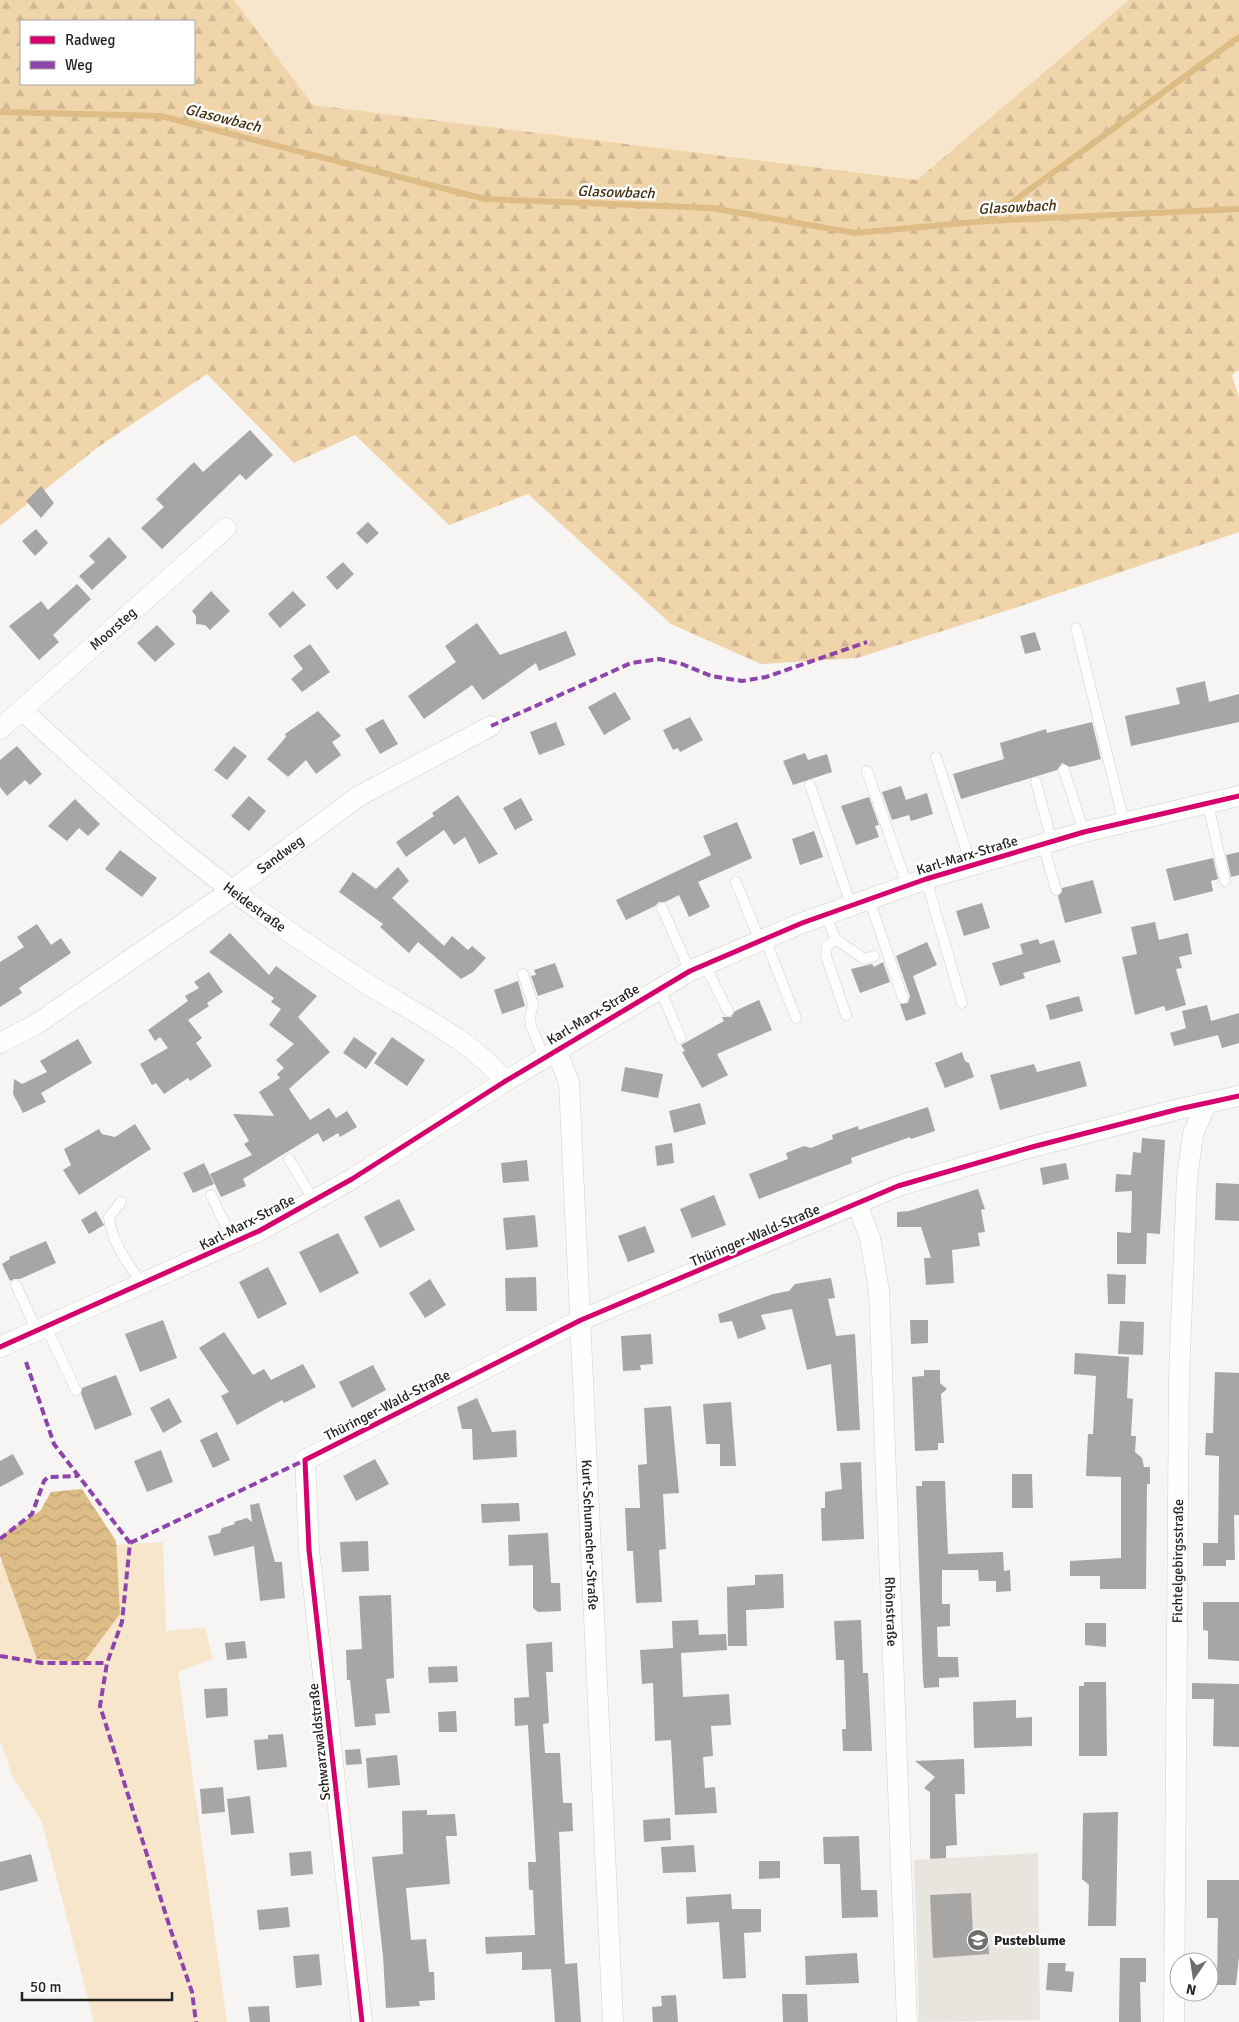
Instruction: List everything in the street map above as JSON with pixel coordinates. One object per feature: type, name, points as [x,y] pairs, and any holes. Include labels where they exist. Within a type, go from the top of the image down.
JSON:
[{"type":"street","name":"Moorsteg","points":[[0,729],[136,605],[226,528]]},
{"type":"street","name":"Heidestraße","points":[[22,710],[135,814],[232,890],[364,982],[475,1051],[494,1068],[504,1082]]},
{"type":"street","name":"Sandweg","points":[[0,1043],[35,1025],[232,890],[359,796],[491,726]]},
{"type":"street","name":"Karl-Marx-Straße","points":[[0,1347],[234,1243],[314,1201],[659,987],[698,968],[824,915],[907,885],[1084,832],[1239,796]]},
{"type":"street","name":"Kurt-Schumacher-Straße","points":[[550,1054],[569,1082],[613,2022]]},
{"type":"street","name":"Thüringer-Wald-Straße","points":[[305,1460],[581,1320],[898,1186],[1023,1149],[1179,1109],[1239,1096]]},
{"type":"street","name":"Fichtelgebirgsstraße","points":[[1174,2022],[1179,1377],[1187,1178],[1193,1134],[1207,1104]]},
{"type":"street","name":"Rhönstraße","points":[[857,1204],[870,1238],[879,1292],[907,2022]]},
{"type":"street","name":"Schwarzwaldstraße","points":[[305,1460],[309,1550],[362,2022]]},
{"type":"lane","points":[[1076,628],[1124,823]]},
{"type":"lane","points":[[936,757],[971,865]]},
{"type":"lane","points":[[1064,770],[1084,832]]},
{"type":"lane","points":[[868,771],[907,885]]},
{"type":"lane","points":[[1036,782],[1056,890]]},
{"type":"lane","points":[[810,785],[903,998]]},
{"type":"lane","points":[[1208,803],[1225,881]]},
{"type":"lane","points":[[926,879],[962,1003]]},
{"type":"lane","points":[[736,882],[796,1018]]},
{"type":"lane","points":[[662,908],[698,968],[728,1010]]},
{"type":"lane","points":[[824,915],[836,939],[864,959],[874,956]]},
{"type":"lane","points":[[836,939],[827,946],[826,956],[846,1016]]},
{"type":"lane","points":[[523,974],[533,1004],[530,1017],[531,1026],[550,1054]]},
{"type":"lane","points":[[659,987],[681,1038]]},
{"type":"lane","points":[[289,1159],[314,1201]]},
{"type":"lane","points":[[211,1195],[234,1243]]},
{"type":"lane","points":[[122,1202],[109,1217],[110,1232],[116,1245],[143,1285]]},
{"type":"lane","points":[[16,1285],[76,1390]]},
{"type":"shaded area","points":[[234,0],[1129,0],[917,180],[313,105]]},
{"type":"shaded area","points":[[163,1542],[166,1631],[205,1627],[213,1659],[178,1672],[227,2022],[94,2022],[42,1822],[13,1778],[0,1740],[0,1562],[21,1551]]},
{"type":"shaded area","name":"Pusteblume","points":[[1038,1853],[1040,2020],[919,2022],[914,1860]]},
{"type":"green space","points":[[0,0],[234,0],[313,105],[917,180],[1129,0],[1239,0],[1239,370],[1232,375],[1239,398],[1239,532],[1024,605],[857,658],[761,664],[671,624],[528,494],[449,525],[355,435],[294,463],[207,374],[98,447],[0,526]]},
{"type":"water","points":[[82,1489],[116,1541],[120,1614],[84,1662],[37,1659],[0,1556],[0,1536],[40,1511],[51,1492]]},
{"type":"building","points":[[250,430],[273,455],[246,480],[240,474],[162,549],[141,528],[164,507],[156,499],[194,462],[203,472]]},
{"type":"building","points":[[41,486],[54,503],[41,518],[26,501]]},
{"type":"building","points":[[368,522],[379,533],[367,544],[356,533]]},
{"type":"building","points":[[36,529],[48,543],[35,556],[22,541]]},
{"type":"building","points":[[109,537],[127,557],[92,590],[79,576],[95,562],[89,556]]},
{"type":"building","points":[[343,562],[354,574],[337,590],[326,577]]},
{"type":"building","points":[[77,584],[91,599],[53,635],[59,642],[39,660],[9,626],[41,601],[48,610]]},
{"type":"building","points":[[211,591],[230,611],[210,630],[205,625],[196,624],[196,616],[192,611]]},
{"type":"building","points":[[293,591],[306,605],[280,628],[268,614]]},
{"type":"building","points":[[477,623],[500,655],[566,631],[576,655],[539,671],[536,663],[483,700],[472,685],[424,719],[408,696],[456,662],[445,646]]},
{"type":"building","points":[[157,625],[175,644],[155,662],[137,643]]},
{"type":"building","points":[[1035,632],[1041,650],[1025,654],[1020,636]]},
{"type":"building","points":[[310,644],[330,672],[302,692],[291,679],[303,669],[293,656]]},
{"type":"building","points":[[1205,681],[1209,702],[1239,694],[1239,722],[1131,746],[1125,716],[1180,704],[1176,688]]},
{"type":"building","points":[[615,692],[631,719],[604,735],[588,707]]},
{"type":"building","points":[[318,711],[341,736],[332,742],[341,755],[316,774],[306,760],[288,777],[267,759],[286,737],[285,734]]},
{"type":"building","points":[[690,717],[703,740],[680,752],[678,748],[673,750],[663,730]]},
{"type":"building","points":[[383,719],[398,744],[380,754],[365,729]]},
{"type":"building","points":[[556,722],[565,745],[539,755],[530,732]]},
{"type":"building","points":[[1092,722],[1101,759],[1070,767],[1062,763],[1057,770],[961,799],[953,774],[1004,759],[1000,743],[1046,729],[1047,733]]},
{"type":"building","points":[[17,746],[42,774],[30,785],[25,780],[7,796],[0,787],[0,760]]},
{"type":"building","points":[[234,746],[247,756],[227,780],[214,770]]},
{"type":"building","points":[[805,753],[808,760],[827,754],[832,772],[793,785],[783,761]]},
{"type":"building","points":[[901,786],[906,800],[927,793],[933,814],[911,821],[909,815],[892,820],[882,792]]},
{"type":"building","points":[[458,795],[498,854],[479,864],[465,837],[454,845],[444,830],[406,857],[396,842],[434,816],[432,813]]},
{"type":"building","points":[[249,796],[266,811],[249,831],[231,816]]},
{"type":"building","points":[[869,797],[879,825],[875,826],[879,837],[856,845],[841,806]]},
{"type":"building","points":[[521,798],[533,820],[515,830],[503,808]]},
{"type":"building","points":[[75,799],[100,824],[88,836],[79,828],[67,841],[48,826]]},
{"type":"building","points":[[737,822],[752,858],[698,882],[710,907],[689,917],[679,895],[665,902],[659,902],[655,906],[626,920],[616,900],[711,855],[703,836]]},
{"type":"building","points":[[814,831],[823,857],[800,865],[792,839]]},
{"type":"building","points":[[120,850],[157,878],[142,897],[105,869]]},
{"type":"building","points":[[1239,852],[1239,875],[1231,877],[1226,855]]},
{"type":"building","points":[[1213,858],[1218,879],[1211,881],[1213,891],[1174,901],[1166,869]]},
{"type":"building","points":[[398,867],[409,881],[392,898],[444,946],[452,936],[468,950],[472,946],[486,958],[473,972],[461,979],[418,942],[409,953],[380,927],[383,924],[339,892],[353,872],[376,889]]},
{"type":"building","points":[[1093,880],[1102,913],[1065,923],[1058,896],[1062,892],[1062,888]]},
{"type":"building","points":[[982,903],[990,928],[964,936],[956,911]]},
{"type":"building","points":[[1155,922],[1159,940],[1188,933],[1192,954],[1179,957],[1182,968],[1176,969],[1186,1005],[1166,1011],[1164,1006],[1135,1015],[1122,957],[1137,954],[1131,927]]},
{"type":"building","points":[[37,924],[51,945],[61,938],[71,953],[19,988],[22,993],[0,1007],[0,962],[24,947],[17,937]]},
{"type":"building","points":[[230,933],[269,975],[276,966],[317,996],[298,1017],[330,1052],[289,1089],[310,1120],[329,1108],[336,1118],[347,1111],[357,1127],[340,1137],[338,1133],[323,1142],[318,1133],[243,1179],[246,1186],[221,1197],[210,1174],[252,1155],[244,1144],[249,1141],[233,1114],[274,1116],[259,1092],[280,1078],[277,1074],[284,1068],[276,1060],[294,1044],[269,1025],[281,1009],[271,1002],[274,998],[209,952]]},
{"type":"building","points":[[1038,939],[1040,944],[1054,940],[1061,962],[1023,973],[1025,978],[1000,986],[992,963],[1023,954],[1020,944]]},
{"type":"building","points":[[927,942],[937,965],[913,976],[926,1014],[906,1021],[900,1004],[908,1003],[910,996],[896,956]]},
{"type":"building","points":[[883,962],[890,982],[860,993],[851,969],[872,964],[874,967]]},
{"type":"building","points":[[555,963],[564,987],[538,996],[531,976],[536,975],[534,970]]},
{"type":"building","points":[[209,972],[223,992],[207,1003],[209,1006],[188,1020],[202,1038],[196,1043],[212,1066],[190,1081],[188,1078],[164,1094],[156,1083],[152,1085],[140,1064],[168,1048],[160,1037],[155,1041],[148,1030],[188,1001],[185,996],[199,988],[194,982]]},
{"type":"building","points":[[518,981],[525,1006],[502,1014],[494,990]]},
{"type":"building","points":[[1079,996],[1083,1011],[1050,1020],[1046,1005]]},
{"type":"building","points":[[759,1000],[772,1030],[717,1054],[728,1075],[702,1088],[682,1052],[685,1051],[681,1045],[724,1021],[722,1017],[731,1017],[735,1011]]},
{"type":"building","points":[[1207,1005],[1211,1021],[1239,1013],[1239,1043],[1222,1048],[1218,1035],[1174,1046],[1170,1033],[1186,1028],[1182,1011]]},
{"type":"building","points":[[354,1037],[377,1053],[366,1069],[343,1053]]},
{"type":"building","points":[[392,1037],[425,1060],[407,1086],[374,1063]]},
{"type":"building","points":[[78,1039],[92,1063],[41,1093],[46,1102],[23,1113],[13,1094],[14,1079],[22,1084],[47,1072],[40,1061]]},
{"type":"building","points":[[962,1052],[965,1061],[969,1063],[974,1077],[945,1088],[935,1063]]},
{"type":"building","points":[[1080,1061],[1087,1086],[1000,1110],[990,1075],[1034,1064],[1037,1072]]},
{"type":"building","points":[[625,1067],[663,1074],[658,1098],[621,1091]]},
{"type":"building","points":[[700,1103],[706,1124],[674,1133],[669,1111]]},
{"type":"building","points":[[928,1107],[935,1131],[911,1139],[910,1137],[851,1158],[852,1163],[759,1199],[749,1174],[788,1159],[786,1153],[804,1146],[811,1148],[833,1139],[832,1135],[858,1126],[859,1130]]},
{"type":"building","points":[[135,1124],[151,1149],[79,1195],[63,1170],[71,1165],[64,1149],[99,1129],[102,1134],[115,1137]]},
{"type":"building","points":[[1142,1138],[1165,1140],[1160,1234],[1147,1233],[1146,1264],[1117,1264],[1117,1232],[1131,1233],[1132,1191],[1115,1192],[1116,1174],[1131,1175],[1133,1152],[1141,1153]]},
{"type":"building","points":[[672,1143],[674,1163],[657,1166],[655,1146]]},
{"type":"building","points":[[527,1160],[529,1181],[503,1183],[501,1163]]},
{"type":"building","points":[[204,1163],[214,1184],[193,1193],[183,1173]]},
{"type":"building","points":[[1066,1163],[1069,1179],[1043,1185],[1040,1168]]},
{"type":"building","points":[[1216,1183],[1239,1184],[1239,1221],[1215,1220]]},
{"type":"building","points":[[978,1189],[985,1209],[981,1210],[985,1232],[978,1233],[980,1246],[952,1250],[954,1283],[926,1285],[924,1258],[931,1258],[921,1227],[897,1227],[897,1212],[909,1211]]},
{"type":"building","points":[[714,1195],[726,1225],[692,1238],[680,1209]]},
{"type":"building","points":[[399,1199],[415,1230],[380,1248],[364,1217]]},
{"type":"building","points":[[96,1211],[104,1225],[89,1234],[81,1220]]},
{"type":"building","points":[[535,1215],[538,1247],[506,1250],[503,1218]]},
{"type":"building","points":[[645,1226],[655,1252],[628,1262],[618,1236]]},
{"type":"building","points":[[338,1233],[359,1273],[320,1293],[299,1252]]},
{"type":"building","points":[[46,1241],[56,1263],[20,1279],[10,1281],[2,1264],[10,1259],[9,1257]]},
{"type":"building","points":[[268,1267],[287,1304],[258,1319],[239,1282]]},
{"type":"building","points":[[1107,1274],[1126,1275],[1125,1304],[1108,1304]]},
{"type":"building","points":[[536,1277],[537,1311],[506,1311],[505,1278]]},
{"type":"building","points":[[831,1278],[835,1298],[828,1299],[836,1336],[855,1334],[860,1430],[837,1431],[831,1364],[807,1370],[792,1309],[761,1315],[766,1329],[738,1339],[732,1321],[720,1323],[718,1314],[773,1294],[789,1291],[795,1284]]},
{"type":"building","points":[[430,1279],[446,1305],[425,1318],[409,1293]]},
{"type":"building","points":[[163,1320],[177,1358],[140,1372],[125,1334]]},
{"type":"building","points":[[910,1320],[928,1320],[928,1343],[911,1344]]},
{"type":"building","points":[[1120,1321],[1144,1322],[1143,1355],[1118,1354]]},
{"type":"building","points":[[224,1332],[253,1375],[264,1369],[271,1380],[303,1364],[316,1387],[284,1403],[282,1400],[237,1425],[221,1396],[229,1392],[199,1348]]},
{"type":"building","points":[[651,1334],[653,1364],[640,1365],[641,1370],[623,1371],[621,1336]]},
{"type":"building","points":[[1075,1353],[1129,1357],[1127,1398],[1133,1399],[1131,1436],[1136,1436],[1135,1452],[1142,1458],[1144,1467],[1150,1467],[1150,1484],[1147,1484],[1146,1589],[1100,1589],[1100,1576],[1070,1576],[1070,1561],[1121,1558],[1121,1477],[1086,1476],[1088,1434],[1093,1434],[1096,1376],[1074,1374]]},
{"type":"building","points":[[373,1365],[386,1390],[352,1408],[339,1382]]},
{"type":"building","points":[[924,1370],[940,1370],[940,1383],[947,1389],[941,1394],[944,1443],[938,1443],[938,1450],[915,1451],[912,1377],[924,1376]]},
{"type":"building","points":[[1215,1372],[1239,1373],[1239,1515],[1234,1515],[1235,1560],[1226,1560],[1226,1566],[1203,1566],[1203,1543],[1218,1543],[1219,1456],[1205,1455],[1206,1433],[1213,1433]]},
{"type":"building","points":[[116,1375],[132,1415],[95,1430],[81,1394],[82,1388]]},
{"type":"building","points":[[169,1398],[182,1422],[163,1433],[150,1408]]},
{"type":"building","points":[[477,1398],[492,1432],[516,1430],[517,1457],[473,1460],[472,1429],[462,1429],[457,1407]]},
{"type":"building","points":[[731,1402],[736,1466],[720,1466],[720,1444],[706,1444],[703,1404]]},
{"type":"building","points":[[671,1406],[679,1493],[663,1494],[666,1549],[659,1550],[662,1602],[636,1603],[633,1551],[627,1551],[625,1508],[640,1508],[638,1465],[647,1464],[644,1408]]},
{"type":"building","points":[[217,1432],[230,1460],[213,1468],[200,1440]]},
{"type":"building","points":[[161,1450],[173,1482],[147,1492],[134,1461]]},
{"type":"building","points":[[13,1454],[24,1474],[0,1487],[0,1461]]},
{"type":"building","points":[[375,1459],[389,1484],[356,1501],[343,1476]]},
{"type":"building","points":[[861,1462],[864,1539],[822,1541],[821,1508],[825,1508],[825,1492],[842,1489],[840,1463]]},
{"type":"building","points":[[1012,1474],[1032,1474],[1033,1508],[1012,1508]]},
{"type":"building","points":[[922,1481],[945,1481],[948,1554],[1003,1552],[1004,1571],[1010,1570],[1011,1591],[996,1592],[996,1581],[979,1581],[978,1570],[942,1570],[942,1604],[950,1604],[950,1626],[937,1627],[938,1657],[958,1657],[959,1677],[939,1678],[939,1687],[924,1688],[916,1486],[922,1486]]},
{"type":"building","points":[[259,1503],[275,1562],[282,1562],[285,1598],[260,1601],[254,1546],[214,1556],[208,1536],[220,1533],[222,1528],[235,1524],[234,1522],[247,1518],[252,1522],[250,1505]]},
{"type":"building","points":[[519,1503],[520,1521],[482,1523],[481,1504]]},
{"type":"building","points":[[548,1533],[551,1583],[560,1583],[561,1611],[538,1612],[533,1608],[533,1565],[509,1566],[508,1535]]},
{"type":"building","points":[[368,1541],[369,1571],[342,1572],[340,1542]]},
{"type":"building","points":[[783,1574],[784,1608],[746,1610],[747,1646],[728,1646],[727,1587],[755,1585],[755,1575]]},
{"type":"building","points":[[391,1595],[394,1678],[386,1679],[390,1713],[375,1714],[376,1725],[355,1727],[350,1680],[347,1680],[346,1650],[362,1649],[359,1596]]},
{"type":"building","points":[[1203,1602],[1239,1602],[1239,1661],[1208,1659],[1208,1631],[1203,1630]]},
{"type":"building","points":[[698,1620],[699,1635],[726,1634],[727,1650],[681,1653],[683,1697],[729,1694],[731,1725],[711,1726],[713,1756],[703,1757],[705,1788],[715,1787],[717,1813],[675,1815],[671,1740],[655,1741],[653,1683],[642,1684],[640,1650],[673,1648],[672,1621]]},
{"type":"building","points":[[861,1620],[863,1673],[868,1673],[872,1751],[843,1751],[842,1729],[846,1729],[844,1660],[836,1660],[834,1621]]},
{"type":"building","points":[[1085,1623],[1106,1623],[1106,1647],[1085,1645]]},
{"type":"building","points":[[245,1641],[247,1658],[227,1660],[225,1643]]},
{"type":"building","points":[[552,1642],[553,1672],[546,1672],[549,1723],[543,1724],[545,1753],[560,1753],[563,1803],[572,1803],[573,1831],[559,1832],[565,1964],[577,1963],[581,2022],[555,2022],[551,1969],[522,1970],[522,1952],[486,1954],[485,1937],[535,1935],[533,1890],[529,1890],[528,1862],[536,1862],[528,1725],[515,1726],[514,1698],[529,1697],[526,1644]]},
{"type":"building","points":[[457,1666],[458,1682],[429,1683],[428,1667]]},
{"type":"building","points":[[1084,1682],[1106,1682],[1107,1756],[1079,1756],[1079,1686],[1084,1686]]},
{"type":"building","points":[[1192,1683],[1239,1684],[1239,1747],[1213,1746],[1214,1699],[1192,1699]]},
{"type":"building","points":[[227,1688],[228,1716],[206,1718],[204,1689]]},
{"type":"building","points":[[1016,1700],[1016,1718],[1032,1717],[1032,1746],[974,1748],[973,1702]]},
{"type":"building","points":[[456,1711],[457,1732],[439,1732],[438,1712]]},
{"type":"building","points":[[283,1734],[287,1767],[257,1770],[254,1740],[268,1739],[268,1735]]},
{"type":"building","points":[[360,1749],[362,1764],[346,1765],[345,1750]]},
{"type":"building","points":[[397,1755],[400,1785],[368,1788],[366,1758]]},
{"type":"building","points":[[964,1759],[965,1794],[955,1794],[957,1845],[946,1846],[946,1858],[930,1859],[930,1792],[924,1788],[935,1777],[915,1761]]},
{"type":"building","points":[[223,1787],[225,1812],[202,1814],[200,1789]]},
{"type":"building","points":[[250,1796],[254,1833],[231,1835],[227,1799]]},
{"type":"building","points":[[427,1810],[427,1815],[455,1814],[457,1836],[446,1836],[450,1884],[406,1888],[411,1940],[426,1939],[429,1972],[434,1972],[435,2000],[419,2001],[420,2006],[386,2008],[383,1956],[372,1857],[403,1854],[402,1811]]},
{"type":"building","points":[[1118,1812],[1116,1926],[1088,1926],[1089,1885],[1082,1879],[1083,1813]]},
{"type":"building","points":[[670,1818],[671,1840],[644,1842],[643,1820]]},
{"type":"building","points":[[859,1836],[861,1890],[877,1890],[878,1917],[842,1918],[840,1864],[824,1864],[823,1837]]},
{"type":"building","points":[[694,1845],[696,1872],[663,1873],[661,1847]]},
{"type":"building","points":[[311,1851],[313,1874],[291,1876],[289,1853]]},
{"type":"building","points":[[31,1854],[38,1881],[0,1891],[0,1862]]},
{"type":"building","points":[[759,1861],[780,1861],[780,1878],[759,1879]]},
{"type":"building","points":[[1207,1880],[1239,1880],[1239,1957],[1236,1985],[1219,1985],[1218,1918],[1207,1918]]},
{"type":"building","points":[[971,1893],[973,1935],[988,1934],[989,1954],[933,1958],[930,1895]]},
{"type":"building","points":[[731,1894],[732,1909],[761,1909],[761,1932],[744,1933],[746,1978],[723,1979],[719,1922],[687,1924],[686,1897]]},
{"type":"building","points":[[288,1907],[290,1927],[259,1930],[257,1910]]},
{"type":"building","points":[[857,1953],[859,1983],[806,1985],[805,1956]]},
{"type":"building","points":[[319,1954],[322,1985],[296,1988],[293,1956]]},
{"type":"building","points":[[1120,1958],[1146,1958],[1146,1982],[1140,1982],[1141,2022],[1119,2022]]},
{"type":"building","points":[[1048,1963],[1066,1963],[1065,1971],[1074,1972],[1072,1992],[1046,1990]]},
{"type":"building","points":[[782,1994],[807,1994],[808,2022],[783,2022]]},
{"type":"building","points":[[676,1995],[678,2022],[653,2022],[652,2007],[662,2006],[661,1996]]},
{"type":"building","points":[[269,2006],[270,2022],[250,2022],[248,2007]]},
{"type":"waterway","points":[[988,220],[1239,37]]},
{"type":"waterway","name":"Glasowbach","points":[[0,112],[161,116],[485,199],[712,208],[855,233],[987,221],[1239,209]]},
{"type":"marked path","points":[[491,726],[631,663],[659,659],[682,664],[711,676],[742,681],[766,677],[867,642]]},
{"type":"marked path","points":[[26,1362],[54,1444],[130,1543],[122,1622],[107,1663],[100,1706],[192,1992],[196,2022]]},
{"type":"marked path","points":[[130,1543],[305,1460]]},
{"type":"marked path","points":[[0,1539],[32,1514],[44,1481],[48,1477],[78,1476]]},
{"type":"marked path","points":[[0,1656],[42,1663],[107,1663]]},
{"type":"cycle path","points":[[0,1347],[259,1231],[352,1179],[504,1082],[690,971],[802,923],[926,879],[1084,832],[1239,796]]},
{"type":"cycle path","points":[[362,2022],[309,1550],[305,1460],[581,1320],[898,1186],[1032,1147],[1179,1109],[1239,1096]]},
{"type":"place","name":"Pusteblume","points":[[978,1940]]}]
